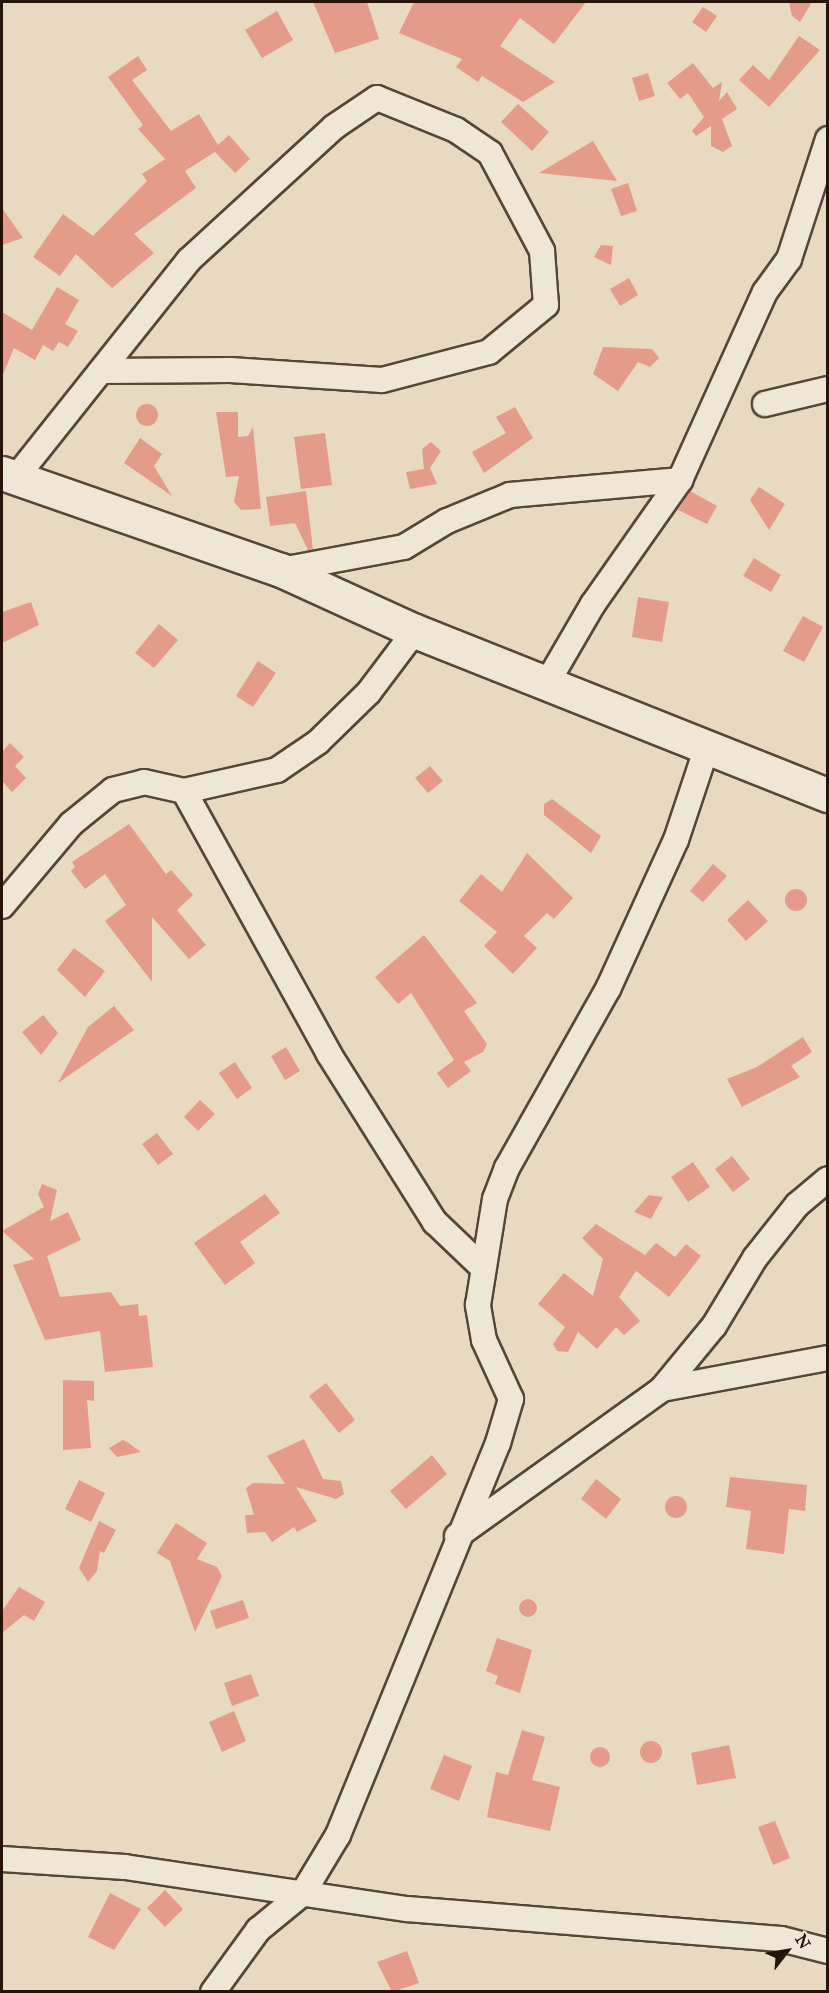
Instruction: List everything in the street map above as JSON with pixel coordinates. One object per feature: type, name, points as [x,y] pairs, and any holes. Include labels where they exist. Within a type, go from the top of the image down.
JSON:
[{"type":"street","points":[[104,371],[230,370],[382,380],[489,352],[546,305],[542,251],[490,153],[456,130],[377,98],[334,127],[189,260],[104,371],[8,477],[281,570],[415,631],[828,795]]},
{"type":"street","points":[[547,683],[593,604],[680,480],[765,292],[789,259],[828,139]]},
{"type":"street","points":[[765,404],[828,389]]},
{"type":"street","points":[[281,570],[404,547],[447,520],[510,495],[680,480]]},
{"type":"street","points":[[2,906],[71,824],[113,790],[144,782],[184,791],[253,779],[318,742],[369,692],[415,631]]},
{"type":"street","points":[[213,1992],[258,1930],[303,1893],[338,1835],[511,1399],[484,1340],[480,1266],[507,1168],[608,989],[676,840],[707,747]]},
{"type":"street","points":[[184,791],[329,1054],[435,1222],[480,1266]]},
{"type":"street","points":[[455,1538],[662,1389],[714,1326],[755,1258],[797,1206],[828,1179]]},
{"type":"street","points":[[662,1389],[828,1358]]},
{"type":"street","points":[[2,1858],[125,1867],[407,1909],[781,1939],[828,1951]]},
{"type":"building","points":[[313,2],[367,2],[379,39],[335,53]]},
{"type":"building","points":[[414,2],[586,2],[554,44],[520,18],[500,46],[555,82],[523,102],[482,76],[478,82],[456,67],[462,59],[399,33]]},
{"type":"building","points":[[789,2],[812,2],[800,22],[792,16]]},
{"type":"building","points":[[703,7],[717,16],[706,32],[692,22]]},
{"type":"building","points":[[277,11],[293,40],[262,58],[245,30]]},
{"type":"building","points":[[799,36],[820,50],[769,107],[739,80],[753,65],[769,80]]},
{"type":"building","points":[[138,56],[147,70],[132,80],[171,131],[199,114],[218,145],[229,135],[250,159],[235,173],[215,152],[185,171],[196,188],[134,234],[154,253],[112,288],[76,254],[60,276],[33,257],[63,214],[93,236],[147,181],[142,174],[165,159],[138,129],[143,125],[108,77]]},
{"type":"building","points":[[693,63],[713,88],[722,82],[719,101],[727,92],[737,109],[722,119],[732,146],[723,152],[711,146],[711,126],[696,136],[692,131],[704,117],[688,93],[680,99],[667,83]]},
{"type":"building","points":[[648,73],[655,96],[639,101],[632,78]]},
{"type":"building","points":[[518,104],[549,132],[532,151],[501,122]]},
{"type":"building","points":[[593,141],[617,181],[539,173]]},
{"type":"building","points":[[628,183],[637,211],[621,216],[611,189]]},
{"type":"building","points":[[2,208],[23,238],[2,245]]},
{"type":"building","points":[[601,245],[613,246],[611,265],[594,257]]},
{"type":"building","points":[[629,278],[638,295],[620,306],[610,289]]},
{"type":"building","points":[[57,287],[79,300],[65,324],[78,331],[68,347],[59,342],[53,351],[43,345],[35,360],[14,348],[2,377],[2,312],[32,330]]},
{"type":"building","points":[[603,347],[652,349],[659,358],[650,367],[638,362],[618,391],[593,374]]},
{"type":"building","points":[[147,404],[155,407],[158,415],[155,423],[147,426],[139,423],[136,415],[139,407]]},
{"type":"building","points":[[515,407],[533,438],[484,473],[472,452],[506,433],[496,417]]},
{"type":"building","points":[[216,412],[238,412],[238,437],[248,436],[253,427],[261,509],[241,510],[234,502],[239,476],[226,477]]},
{"type":"building","points":[[325,433],[332,485],[301,489],[294,437]]},
{"type":"building","points":[[140,438],[162,454],[154,466],[172,496],[124,463]]},
{"type":"building","points":[[431,442],[441,451],[430,468],[437,484],[410,489],[406,472],[424,469],[422,449]]},
{"type":"building","points":[[759,487],[785,504],[769,530],[750,500]]},
{"type":"building","points":[[306,491],[313,550],[308,550],[295,523],[270,526],[266,497]]},
{"type":"building","points":[[690,491],[717,506],[707,524],[678,510]]},
{"type":"building","points":[[754,558],[781,575],[771,592],[743,576]]},
{"type":"building","points":[[638,597],[669,602],[662,642],[632,637]]},
{"type":"building","points":[[31,602],[39,625],[2,643],[2,612]]},
{"type":"building","points":[[803,616],[823,627],[804,662],[783,651]]},
{"type":"building","points":[[159,624],[178,640],[154,668],[135,653]]},
{"type":"building","points":[[258,661],[276,673],[253,707],[236,696]]},
{"type":"building","points":[[10,743],[24,757],[15,766],[26,778],[12,792],[2,781],[2,752]]},
{"type":"building","points":[[430,766],[443,781],[428,793],[415,778]]},
{"type":"building","points":[[552,799],[601,836],[591,853],[544,815],[544,804]]},
{"type":"building","points":[[129,824],[166,874],[171,870],[193,895],[177,910],[206,945],[189,959],[152,917],[152,982],[105,921],[126,905],[105,874],[85,889],[71,871],[75,867],[72,862]]},
{"type":"building","points":[[527,853],[573,898],[554,919],[547,913],[524,936],[537,948],[513,974],[484,946],[497,932],[459,901],[481,874],[502,892]]},
{"type":"building","points":[[713,864],[727,876],[703,902],[690,891]]},
{"type":"building","points":[[796,889],[804,892],[807,900],[804,908],[796,911],[788,908],[785,900],[788,892]]},
{"type":"building","points":[[748,900],[768,921],[746,941],[727,920]]},
{"type":"building","points":[[424,935],[477,1003],[464,1011],[487,1044],[483,1052],[464,1062],[471,1071],[448,1088],[437,1073],[454,1060],[411,993],[398,1004],[375,977]]},
{"type":"building","points":[[74,948],[105,971],[85,997],[57,970]]},
{"type":"building","points":[[114,1006],[134,1030],[58,1083],[88,1027]]},
{"type":"building","points":[[43,1015],[58,1033],[41,1055],[22,1032]]},
{"type":"building","points":[[803,1037],[812,1052],[791,1066],[800,1077],[742,1107],[727,1079],[757,1067]]},
{"type":"building","points":[[286,1047],[300,1071],[285,1080],[271,1056]]},
{"type":"building","points":[[235,1062],[252,1088],[237,1099],[219,1073]]},
{"type":"building","points":[[200,1100],[215,1114],[198,1131],[184,1117]]},
{"type":"building","points":[[157,1133],[173,1154],[158,1165],[142,1144]]},
{"type":"building","points":[[732,1156],[750,1179],[733,1192],[715,1169]]},
{"type":"building","points":[[693,1162],[710,1187],[688,1202],[671,1177]]},
{"type":"building","points":[[42,1184],[57,1190],[50,1221],[68,1212],[81,1240],[47,1256],[60,1297],[111,1292],[120,1306],[138,1304],[139,1316],[147,1315],[153,1367],[105,1372],[100,1331],[45,1340],[13,1265],[34,1259],[2,1231],[44,1207],[38,1194]]},
{"type":"building","points":[[265,1194],[280,1213],[240,1242],[255,1263],[225,1285],[194,1243]]},
{"type":"building","points":[[649,1195],[663,1197],[651,1219],[634,1212]]},
{"type":"building","points":[[596,1224],[645,1255],[656,1243],[675,1257],[686,1244],[701,1256],[669,1297],[636,1271],[619,1297],[640,1321],[624,1335],[616,1327],[597,1349],[578,1332],[568,1352],[557,1351],[553,1344],[565,1327],[538,1304],[564,1273],[593,1296],[603,1259],[582,1238]]},
{"type":"building","points":[[63,1380],[94,1381],[94,1401],[87,1400],[91,1448],[63,1450]]},
{"type":"building","points":[[326,1383],[355,1420],[339,1433],[309,1396]]},
{"type":"building","points":[[304,1439],[323,1479],[341,1481],[344,1494],[336,1499],[296,1487],[317,1521],[297,1532],[294,1527],[272,1542],[265,1532],[247,1533],[245,1515],[254,1515],[246,1488],[253,1483],[285,1484],[267,1456]]},
{"type":"building","points":[[123,1440],[141,1452],[117,1457],[109,1448]]},
{"type":"building","points":[[432,1455],[447,1474],[406,1509],[390,1491]]},
{"type":"building","points":[[730,1477],[807,1485],[805,1511],[789,1509],[784,1554],[746,1549],[751,1511],[726,1507]]},
{"type":"building","points":[[596,1479],[621,1499],[606,1519],[581,1499]]},
{"type":"building","points":[[79,1480],[105,1493],[91,1522],[65,1509]]},
{"type":"building","points":[[672,1496],[680,1496],[687,1503],[687,1511],[680,1518],[672,1518],[665,1511],[665,1503]]},
{"type":"building","points":[[99,1521],[116,1530],[104,1553],[100,1551],[97,1571],[88,1582],[79,1568]]},
{"type":"building","points":[[176,1523],[207,1543],[197,1559],[217,1567],[222,1576],[195,1632],[170,1561],[157,1553]]},
{"type":"building","points":[[19,1587],[45,1602],[34,1621],[24,1615],[2,1633],[2,1611]]},
{"type":"building","points":[[524,1599],[532,1599],[537,1604],[535,1615],[524,1617],[519,1612],[519,1604]]},
{"type":"building","points":[[243,1600],[249,1618],[216,1629],[210,1611]]},
{"type":"building","points":[[497,1638],[532,1650],[520,1693],[495,1684],[498,1676],[486,1671]]},
{"type":"building","points":[[251,1674],[259,1696],[232,1706],[224,1683]]},
{"type":"building","points":[[234,1711],[246,1741],[222,1752],[209,1722]]},
{"type":"building","points":[[522,1730],[545,1737],[532,1780],[560,1787],[550,1831],[487,1817],[496,1772],[508,1775]]},
{"type":"building","points":[[651,1741],[661,1748],[662,1752],[655,1762],[651,1763],[641,1756],[640,1752],[647,1742]]},
{"type":"building","points":[[729,1745],[736,1778],[697,1785],[691,1753]]},
{"type":"building","points":[[596,1747],[604,1747],[610,1753],[610,1761],[604,1767],[596,1767],[590,1761],[590,1753]]},
{"type":"building","points":[[444,1755],[472,1766],[459,1801],[430,1789]]},
{"type":"building","points":[[775,1821],[790,1858],[773,1865],[758,1827]]},
{"type":"building","points":[[165,1890],[183,1909],[165,1927],[147,1908]]},
{"type":"building","points":[[110,1893],[141,1909],[114,1950],[88,1937]]},
{"type":"building","points":[[407,1951],[419,1983],[392,1992],[377,1962]]}]
